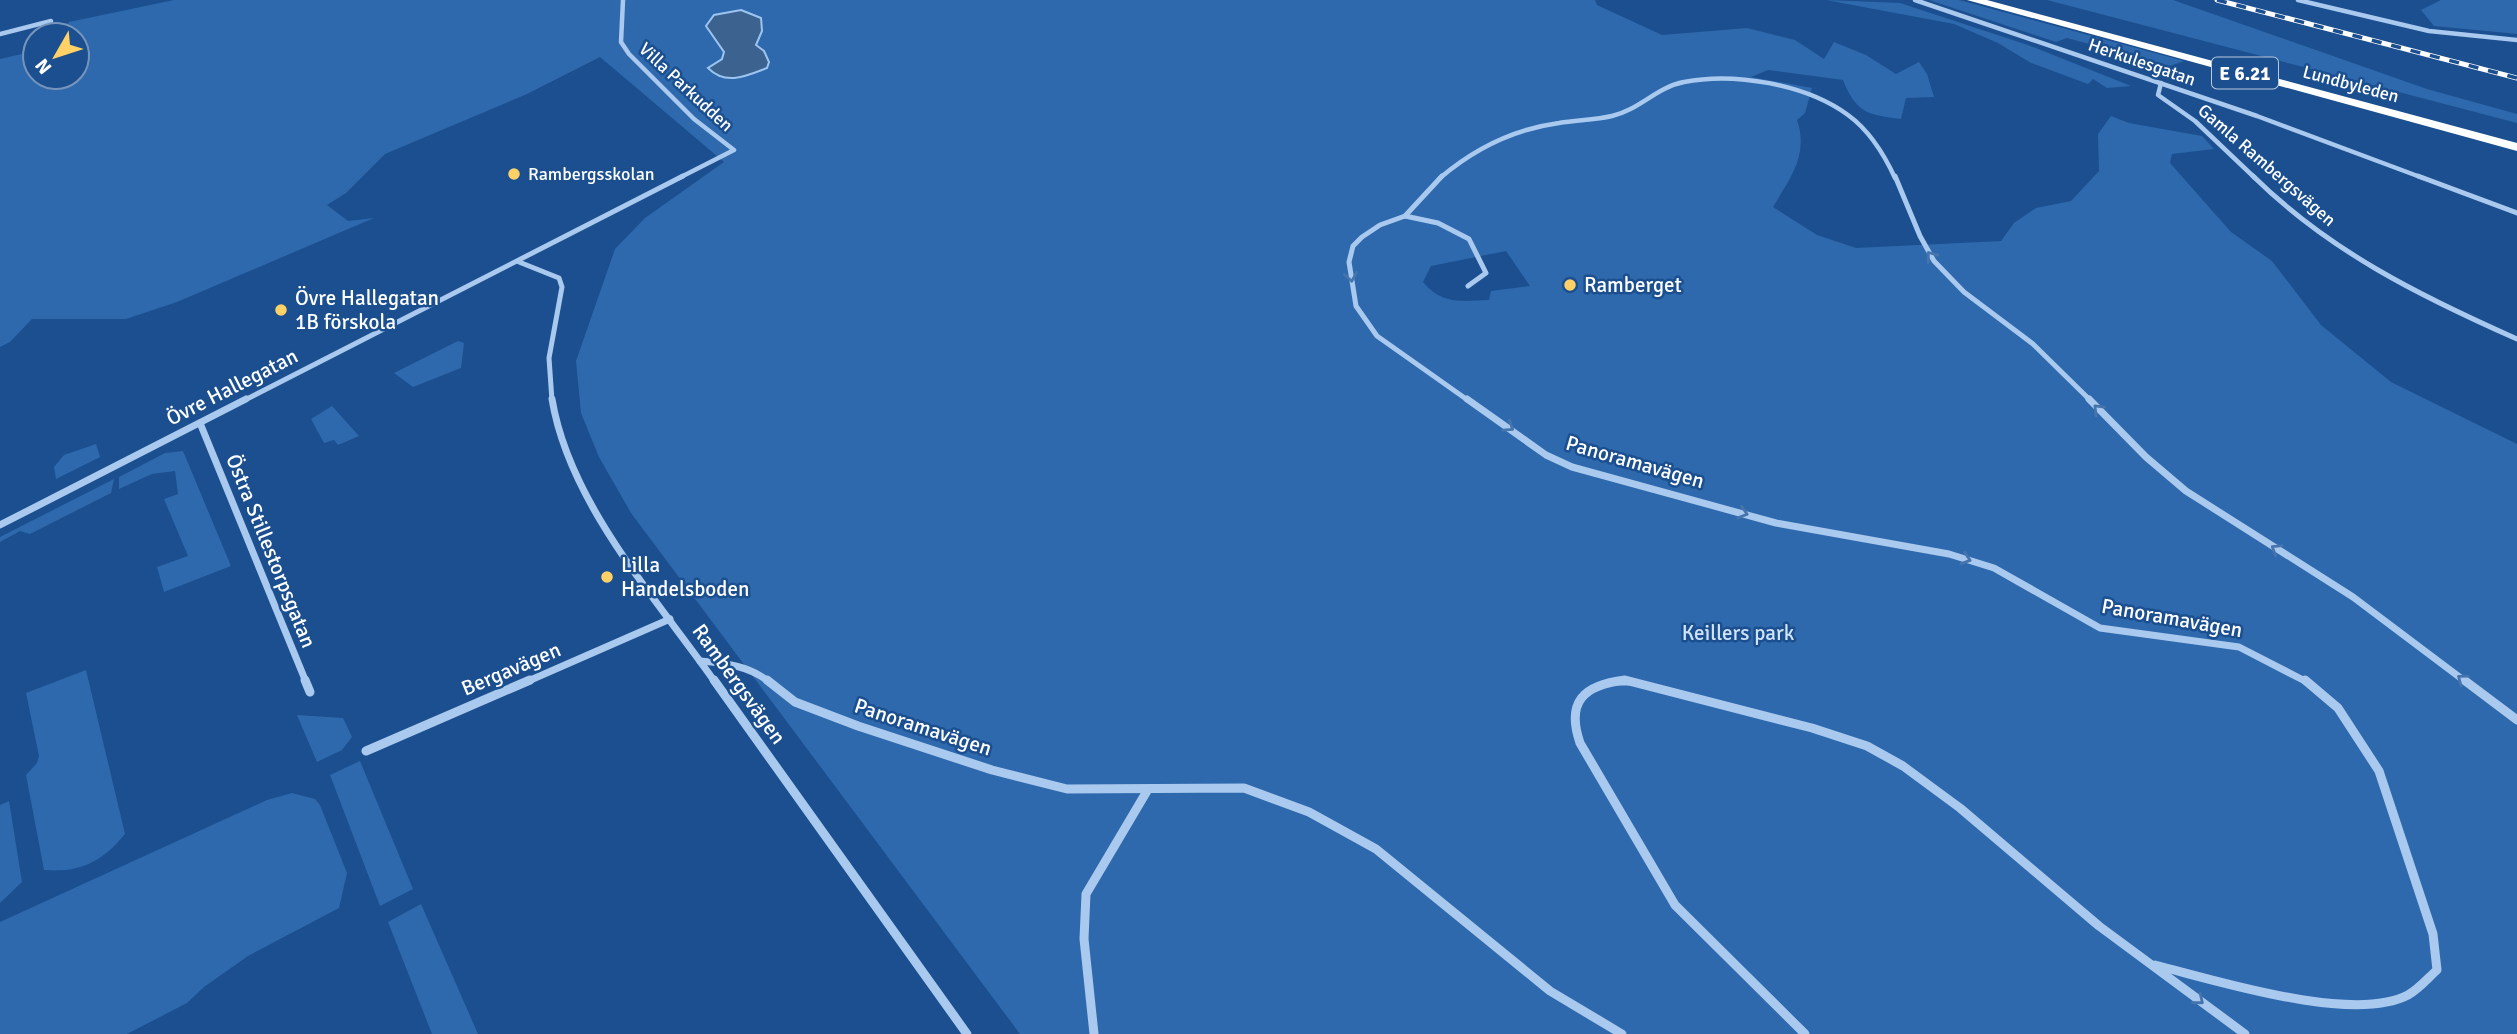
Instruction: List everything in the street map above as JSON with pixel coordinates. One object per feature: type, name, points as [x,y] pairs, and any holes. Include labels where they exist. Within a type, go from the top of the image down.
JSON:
[{"type":"highway","name":"Lundbyleden","points":[[1973,0],[2517,147]]},
{"type":"highway","name":"Lundbyleden","points":[[2003,0],[2517,138]]},
{"type":"street","name":"Villa Parkudden","points":[[519,262],[734,150],[694,119],[629,54],[621,42],[624,0]]},
{"type":"street","name":"Herkulesgatan","points":[[1915,0],[2161,83],[2517,213]]},
{"type":"street","points":[[2298,0],[2429,31],[2517,40]]},
{"type":"street","points":[[0,34],[21,29]]},
{"type":"street","name":"Panoramavägen","points":[[2155,965],[2304,1002],[2372,1003],[2408,995],[2437,970],[2434,934],[2379,771],[2338,708],[2303,678],[2239,647],[2099,628],[1994,568],[1949,554],[1776,523],[1572,467],[1546,455],[1394,351],[1377,336],[1356,306],[1349,262],[1353,246],[1380,225],[1405,216],[1433,183],[1455,163],[1483,146],[1511,134],[1555,123],[1620,114],[1683,82],[1771,85],[1814,96],[1843,111],[1866,130],[1890,161],[1926,252],[1954,283],[2034,345],[2159,470],[2188,492],[2356,599],[2517,720]]},
{"type":"street","name":"Gamla Rambergsvägen","points":[[2161,83],[2158,95],[2209,131],[2263,186],[2318,232],[2382,274],[2437,304],[2517,339]]},
{"type":"street","points":[[1405,216],[1438,223],[1474,243],[1486,273],[1468,286]]},
{"type":"street","name":"Övre Hallegatan","points":[[0,525],[519,262]]},
{"type":"street","name":"Rambergsvägen","points":[[519,262],[559,278],[562,287],[549,368],[552,402],[566,453],[598,517],[967,1034]]},
{"type":"street","name":"Östra Stillestorpsgatan","points":[[200,423],[310,692]]},
{"type":"street","name":"Bergavägen","points":[[366,751],[670,619]]},
{"type":"street","name":"Panoramavägen","points":[[700,661],[728,663],[760,674],[795,702],[858,726],[992,770],[1067,789],[1147,791],[1244,788],[1309,812],[1376,849],[1419,881],[1502,954],[1550,991],[1622,1034]]},
{"type":"street","name":"Panoramavägen","points":[[1805,1034],[1675,905],[1618,803],[1580,743],[1573,722],[1574,706],[1585,694],[1607,682],[1625,680],[1812,728],[1867,746],[1938,790],[2068,902],[2245,1034]]},
{"type":"street","points":[[1094,1034],[1084,939],[1086,894],[1147,791]]},
{"type":"green space","name":"Keillers park","points":[[174,0],[1595,0],[1597,5],[1662,35],[1747,28],[1795,40],[1824,59],[1834,42],[1866,55],[1896,74],[1919,62],[1927,74],[1934,97],[1906,98],[1901,119],[1872,114],[1858,106],[1843,80],[1768,70],[1751,77],[1812,88],[1805,113],[1797,120],[1801,144],[1796,166],[1773,207],[1817,235],[1856,248],[2001,241],[2014,223],[2036,208],[2071,201],[2099,171],[2098,134],[2111,116],[2129,123],[2202,136],[2214,149],[2172,154],[2170,163],[2231,232],[2272,261],[2321,325],[2391,382],[2517,444],[2517,1034],[1020,1034],[631,513],[599,457],[581,413],[576,361],[615,249],[645,218],[724,162],[600,57],[527,94],[385,154],[346,193],[327,205],[348,221],[374,218],[177,302],[126,319],[32,319],[10,342],[0,347],[0,59],[21,54],[21,91],[91,91],[91,21],[74,21]],"holes":[[[706,26],[762,31],[756,45],[764,52],[769,62],[741,77],[721,78],[709,67],[722,59],[724,52]],[[1506,251],[1530,286],[1491,291],[1489,300],[1461,301],[1438,295],[1423,282],[1431,266]]]},
{"type":"green space","points":[[1826,0],[1900,3],[2028,45],[2131,86],[2107,88],[2093,79],[2088,84],[2031,63],[1998,43],[1954,24]]},
{"type":"green space","points":[[1929,0],[1959,0],[2184,61],[2170,66],[2067,38],[2056,42]]},
{"type":"green space","points":[[2047,0],[2173,0],[2427,89],[2517,114],[2517,123]]},
{"type":"green space","points":[[2441,0],[2517,0],[2517,34],[2434,26],[2421,10]]},
{"type":"green space","points":[[458,341],[464,343],[461,368],[413,387],[394,373]]},
{"type":"green space","points":[[332,406],[359,436],[338,445],[334,440],[324,443],[311,419]]},
{"type":"green space","points":[[96,444],[100,457],[56,479],[54,467],[64,455]]},
{"type":"green space","points":[[183,451],[231,566],[164,592],[157,567],[188,556],[164,499],[178,494],[175,471],[152,474],[119,489],[119,477],[165,453]]},
{"type":"green space","points":[[114,479],[111,493],[30,534],[20,531],[0,542],[0,537]]},
{"type":"green space","points":[[86,670],[125,834],[108,852],[89,864],[69,870],[44,870],[26,775],[37,763],[39,756],[26,693]]},
{"type":"green space","points":[[297,715],[343,718],[352,737],[342,750],[317,762]]},
{"type":"green space","points":[[360,761],[413,889],[380,906],[330,775]]},
{"type":"green space","points":[[292,793],[315,799],[320,805],[347,873],[339,908],[248,956],[204,987],[187,1003],[127,1034],[0,1034],[0,922],[267,800]]},
{"type":"green space","points":[[9,801],[22,882],[0,903],[0,805]]},
{"type":"green space","points":[[421,904],[478,1034],[432,1034],[388,922]]},
{"type":"shaded area","points":[[741,10],[761,18],[762,31],[756,45],[764,51],[769,62],[767,68],[751,74],[736,78],[722,77],[708,68],[722,59],[724,52],[706,26],[714,15]]},
{"type":"railway","points":[[2217,0],[2517,78]]},
{"type":"place","name":"Rambergsskolan","points":[[514,174]]},
{"type":"place","name":"Ramberget","points":[[1570,285]]},
{"type":"place","name":"Övre Hallegatan 1B förskola","points":[[281,310]]},
{"type":"place","name":"Lilla Handelsboden","points":[[607,577]]}]
